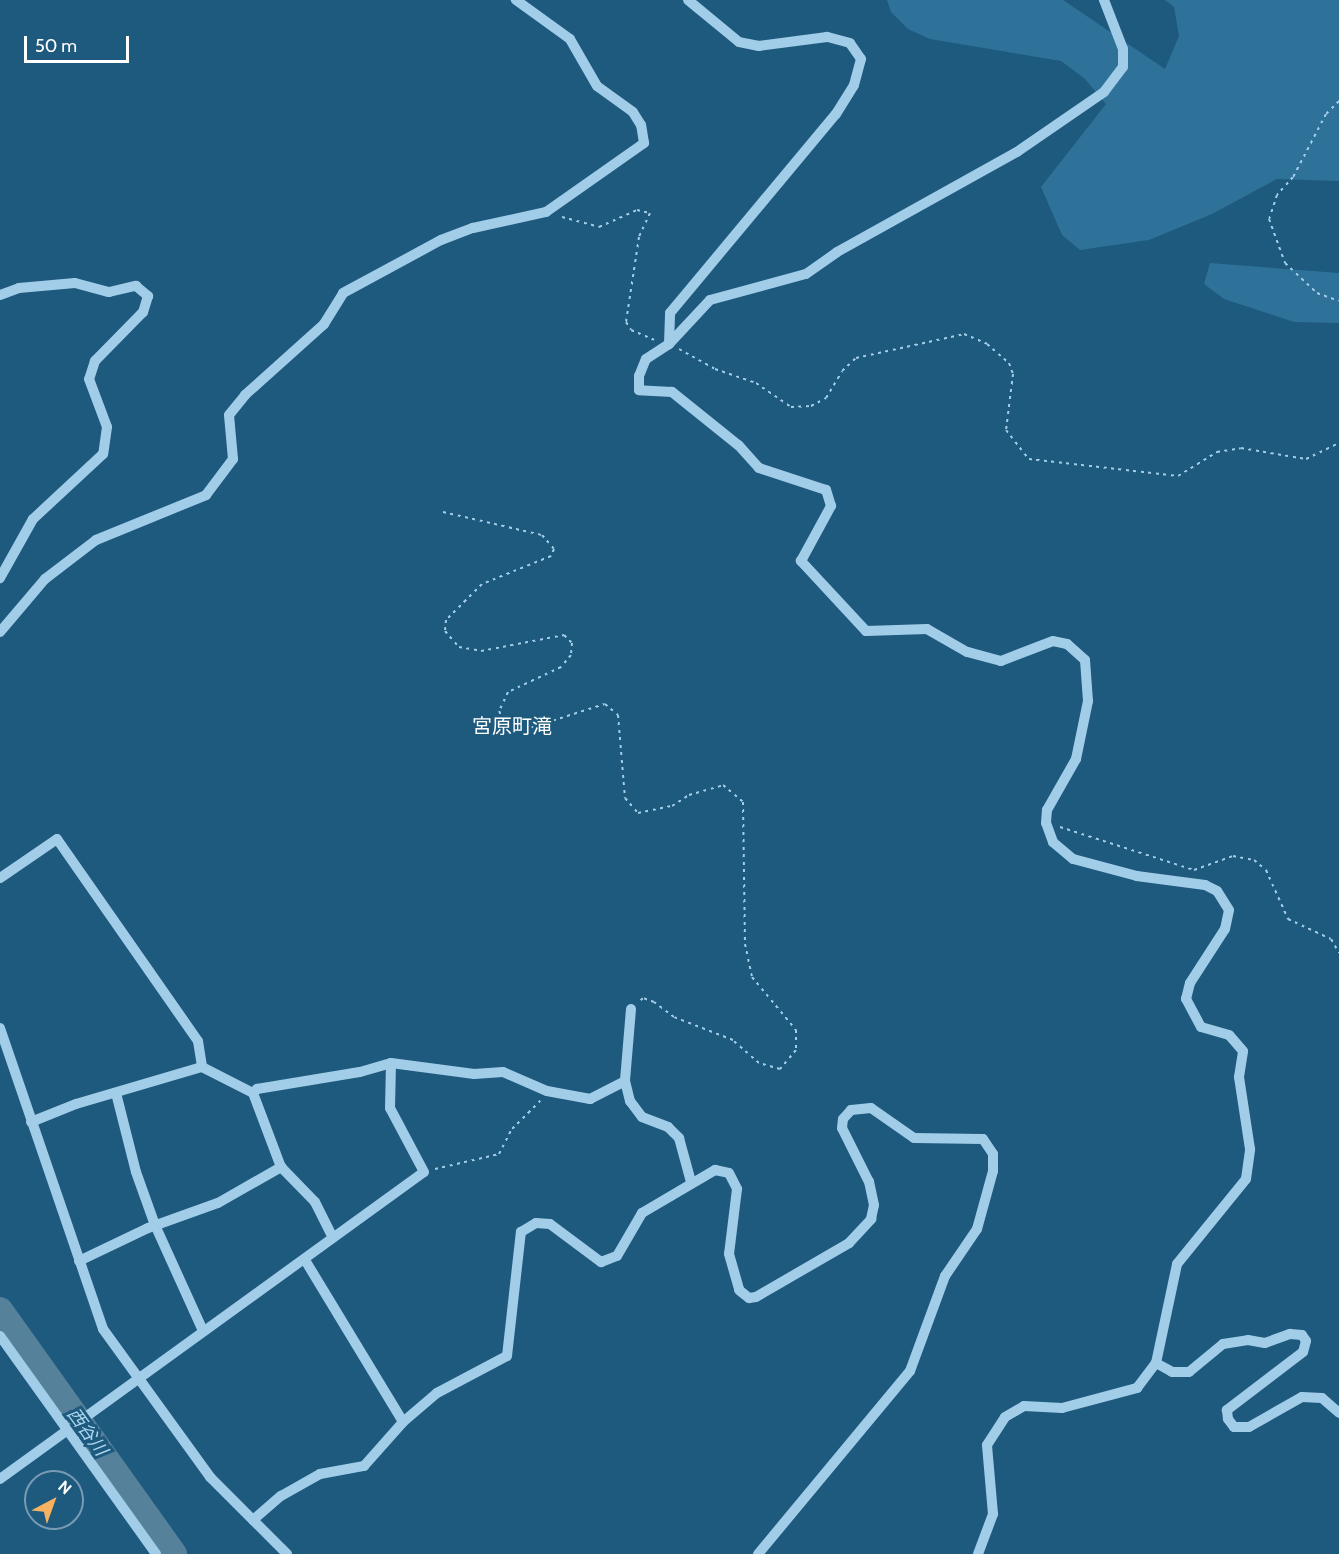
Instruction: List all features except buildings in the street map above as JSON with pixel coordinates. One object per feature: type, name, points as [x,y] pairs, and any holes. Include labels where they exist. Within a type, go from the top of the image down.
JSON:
[{"type":"street","points":[[0,632],[45,579],[96,540],[206,495],[233,459],[229,416],[245,395],[324,324],[343,293],[441,240],[473,228],[546,212],[644,143],[641,125],[633,112],[597,86],[570,39],[516,0]]},
{"type":"street","points":[[669,344],[670,313],[836,114],[854,85],[861,59],[850,43],[827,37],[759,46],[739,42],[688,0]]},
{"type":"street","points":[[978,1554],[993,1514],[987,1445],[1005,1417],[1024,1406],[1062,1407],[1137,1388],[1156,1363],[1177,1264],[1246,1179],[1250,1149],[1239,1077],[1243,1051],[1228,1035],[1201,1027],[1186,999],[1190,983],[1225,929],[1229,910],[1217,891],[1205,885],[1137,876],[1073,859],[1053,842],[1046,823],[1047,810],[1076,759],[1088,701],[1085,660],[1067,644],[1053,641],[1001,661],[967,652],[927,629],[866,631],[801,561],[831,506],[826,490],[759,468],[738,445],[672,392],[639,390],[646,359],[669,344],[710,300],[806,274],[837,252],[1017,152],[1087,106],[1104,92],[1123,67],[1123,49],[1104,0]]},
{"type":"street","points":[[0,295],[19,288],[75,283],[109,292],[136,286],[148,296],[143,312],[95,361],[89,379],[107,427],[103,454],[33,519],[0,578]]},
{"type":"street","points":[[0,878],[57,839],[198,1041],[202,1067]]},
{"type":"street","points":[[631,1010],[624,1081],[630,1101],[642,1117],[668,1127],[679,1138],[691,1182]]},
{"type":"street","points":[[0,1028],[103,1329],[140,1378],[181,1442],[287,1554]]},
{"type":"street","points":[[253,1093],[257,1089],[360,1072],[391,1063],[474,1074],[503,1072],[547,1091],[590,1099],[624,1081]]},
{"type":"street","points":[[0,1479],[424,1172],[390,1108],[391,1063]]},
{"type":"street","points":[[31,1122],[202,1067],[253,1093],[281,1167],[315,1202],[333,1238]]},
{"type":"street","points":[[116,1093],[136,1172],[155,1225],[203,1331]]},
{"type":"street","points":[[253,1520],[281,1496],[320,1474],[364,1466],[402,1422],[437,1393],[507,1356],[521,1232],[536,1222],[550,1224],[601,1262],[617,1256],[642,1213],[691,1182],[715,1170],[729,1173],[737,1189],[729,1254],[739,1290],[749,1298],[756,1297],[849,1243],[871,1220],[874,1205],[869,1182],[842,1128],[843,1119],[851,1110],[871,1108],[914,1138],[982,1139],[993,1154],[993,1172],[977,1229],[945,1276],[910,1371],[758,1554]]},
{"type":"street","points":[[79,1261],[155,1225],[218,1203],[281,1167]]},
{"type":"street","points":[[305,1260],[402,1422]]},
{"type":"street","points":[[1156,1363],[1172,1372],[1190,1372],[1223,1344],[1248,1340],[1265,1343],[1290,1334],[1302,1335],[1306,1341],[1303,1352],[1227,1410],[1228,1419],[1234,1427],[1249,1427],[1302,1397],[1322,1398],[1339,1413]]},
{"type":"street","points":[[0,1336],[156,1554]]},
{"type":"path","points":[[1339,101],[1326,114],[1293,177],[1277,195],[1269,219],[1285,263],[1317,292],[1339,301]]},
{"type":"path","points":[[546,212],[599,227],[637,210],[650,213],[639,237],[626,322],[631,330],[669,344],[715,369],[756,383],[791,407],[811,406],[826,398],[842,371],[856,358],[888,353],[940,336],[964,334],[987,344],[1009,363],[1013,374],[1006,430],[1029,459],[1178,476],[1216,452],[1241,448],[1306,459],[1339,443]]},
{"type":"path","points":[[443,512],[542,535],[554,549],[552,556],[482,584],[446,620],[445,631],[459,647],[481,651],[564,635],[572,644],[572,655],[561,667],[508,692],[499,711],[506,726],[517,732],[605,704],[618,715],[625,798],[638,813],[672,806],[689,795],[723,785],[743,802],[745,944],[752,977],[796,1030],[796,1050],[780,1069],[759,1063],[733,1040],[674,1017],[654,1002],[643,998],[631,1010]]},
{"type":"path","points":[[424,1172],[499,1154],[512,1129],[547,1091]]},
{"type":"shaded area","points":[[887,0],[1063,0],[1165,69],[1179,36],[1174,7],[1165,0],[1339,0],[1339,181],[1277,179],[1212,214],[1149,240],[1080,250],[1062,235],[1041,187],[1106,104],[1085,79],[1061,61],[930,39],[908,29],[891,12]]},
{"type":"shaded area","points":[[1210,263],[1339,273],[1339,323],[1294,322],[1224,299],[1204,284]]},
{"type":"waterway","name":"西谷川","points":[[0,1310],[174,1554]]},
{"type":"district","name":"宮原町滝","points":[[512,726]]}]
